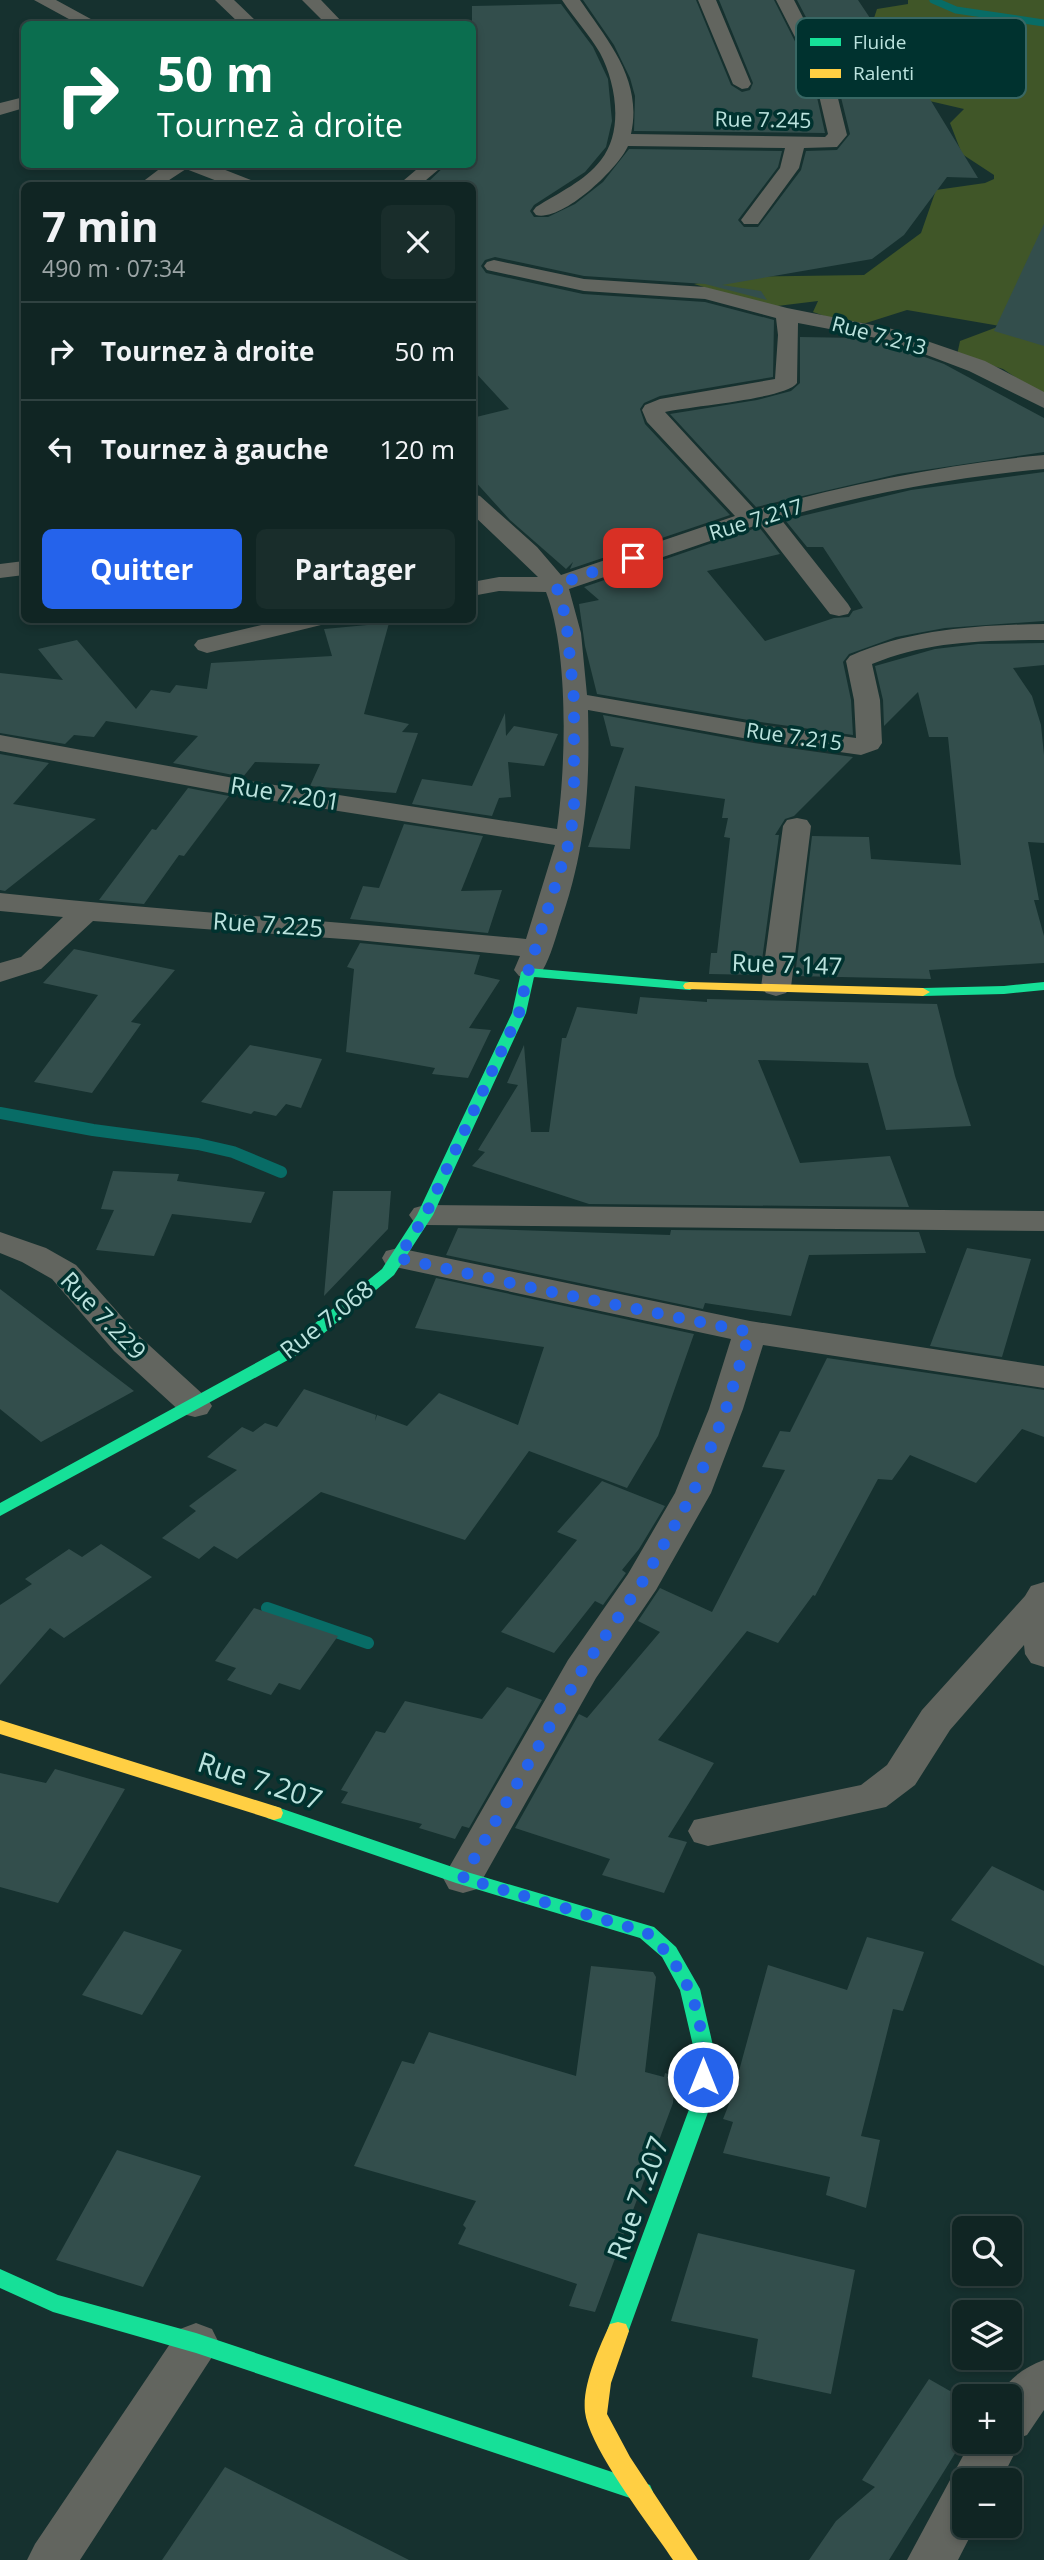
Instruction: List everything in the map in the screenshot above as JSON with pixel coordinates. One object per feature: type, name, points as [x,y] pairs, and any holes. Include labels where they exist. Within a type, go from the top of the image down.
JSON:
[{"type":"street","points":[[43,0],[85,21]]},
{"type":"street","points":[[223,0],[247,21]]},
{"type":"street","points":[[311,0],[332,21]]},
{"type":"street","points":[[542,211],[587,183],[608,165],[622,140],[624,125],[620,84],[613,61],[571,0]]},
{"type":"street","points":[[707,0],[742,84]]},
{"type":"street","name":"Rue 7.245","points":[[785,0],[796,21]]},
{"type":"street","name":"Rue 7.245","points":[[622,140],[830,143],[838,135],[829,98]]},
{"type":"street","points":[[0,109],[21,104]]},
{"type":"street","points":[[751,220],[789,167],[796,143]]},
{"type":"street","points":[[152,182],[174,168]]},
{"type":"street","points":[[202,168],[238,182]]},
{"type":"street","points":[[411,182],[431,168]]},
{"type":"street","name":"Rue 7.213","points":[[494,266],[584,285],[705,293],[786,314],[892,335],[976,366],[1044,401]]},
{"type":"street","points":[[786,314],[789,335],[786,383],[767,389],[660,406],[653,410],[655,417],[758,517],[839,609]]},
{"type":"street","name":"Rue 7.217","points":[[476,588],[499,584],[556,585],[758,517],[845,493],[920,477],[1044,462]]},
{"type":"street","name":"Rue 7.068","points":[[0,1510],[195,1406],[293,1350],[388,1272],[425,1216],[519,1013],[570,839],[574,809],[574,700],[566,618],[556,585],[476,505]]},
{"type":"street","points":[[0,571],[21,568]]},
{"type":"street","points":[[207,645],[299,623]]},
{"type":"street","name":"Rue 7.215","points":[[574,700],[754,732],[862,747],[870,743],[867,700],[859,661],[881,649],[931,639],[1044,632]]},
{"type":"street","name":"Rue 7.201","points":[[0,743],[250,789],[570,839]]},
{"type":"street","points":[[776,987],[797,826]]},
{"type":"street","name":"Rue 7.225","points":[[0,902],[86,912],[357,931],[533,960]]},
{"type":"street","points":[[0,973],[31,963],[86,912]]},
{"type":"street","name":"Rue 7.147","points":[[533,960],[662,985],[942,992],[1044,986]]},
{"type":"street","points":[[425,1216],[1044,1221]]},
{"type":"street","name":"Rue 7.229","points":[[0,1242],[34,1255],[64,1272],[126,1343],[195,1406]]},
{"type":"street","points":[[398,1258],[750,1332],[1044,1377]]},
{"type":"street","points":[[463,1878],[582,1670],[643,1581],[693,1493],[726,1409],[750,1332]]},
{"type":"street","points":[[1042,1599],[1044,1654]]},
{"type":"street","points":[[708,1831],[872,1797],[901,1775],[936,1720],[1042,1599]]},
{"type":"street","name":"Rue 7.207","points":[[0,1727],[247,1802],[463,1878],[646,1932],[669,1952],[690,1989],[704,2050],[701,2104],[646,2249],[604,2372],[596,2414],[610,2444],[681,2557]]},
{"type":"street","points":[[0,2278],[53,2303],[196,2343],[642,2492]]},
{"type":"street","points":[[52,2560],[196,2343]]},
{"type":"street","points":[[1022,2400],[1044,2381]]},
{"type":"street","points":[[932,2560],[952,2522]]},
{"type":"green space","points":[[908,0],[1044,0],[1044,396],[1003,369],[957,355],[960,341],[1000,326],[907,310],[866,323],[842,322],[813,312],[818,301],[769,307],[694,284],[728,277],[864,275],[921,233],[936,190],[985,183],[994,179],[994,175],[962,154],[950,123],[964,109],[921,99],[1026,98],[1026,18],[874,18],[877,9],[908,4]]},
{"type":"building","points":[[583,0],[696,0],[731,85],[742,92],[750,90],[753,83],[719,0],[774,0],[796,43],[796,98],[817,98],[825,133],[634,131],[635,96],[630,78],[614,45]]},
{"type":"building","points":[[797,0],[858,0],[870,18],[806,18]]},
{"type":"building","points":[[561,4],[593,47],[608,79],[612,121],[606,147],[585,172],[534,205],[530,211],[534,217],[548,217],[575,204],[603,182],[629,149],[782,151],[778,167],[738,220],[744,227],[758,227],[801,170],[806,151],[837,150],[850,134],[841,98],[929,98],[978,178],[947,177],[904,235],[872,259],[722,285],[761,291],[767,300],[705,284],[584,276],[495,257],[485,260],[481,266],[486,273],[583,294],[705,302],[774,320],[773,377],[660,396],[644,403],[640,409],[645,424],[730,515],[570,569],[573,562],[566,569],[510,520],[476,482],[476,417],[509,409],[476,373],[476,182],[428,182],[443,168],[476,168],[476,21],[472,21],[472,6]]},
{"type":"building","points":[[1044,224],[1044,346],[994,331]]},
{"type":"building","points":[[800,337],[860,338],[886,343],[944,364],[1044,418],[1044,452],[898,474],[756,507],[670,414],[757,400],[791,391],[800,383]]},
{"type":"building","points":[[1044,472],[1044,621],[945,628],[896,637],[849,654],[843,662],[851,700],[853,735],[597,694],[585,646],[579,604],[599,600],[584,587],[759,527],[780,554],[707,571],[765,641],[834,618],[849,617],[853,611],[863,608],[823,547],[807,547],[785,520],[911,490]]},
{"type":"building","points":[[389,623],[364,714],[409,724],[402,732],[418,733],[396,793],[310,786],[320,764],[255,762],[243,777],[173,763],[198,736],[106,721],[94,737],[74,735],[65,744],[0,733],[0,673],[63,680],[38,649],[77,640],[136,709],[151,690],[170,693],[176,685],[207,689],[211,663],[332,656],[324,629]]},
{"type":"building","points":[[1044,643],[1044,665],[1013,668],[1032,696],[1041,725],[1044,755],[1044,843],[1028,842],[1039,900],[1034,900],[1044,936],[1044,963],[929,970],[931,979],[795,976],[812,836],[869,837],[871,859],[961,865],[948,737],[929,737],[918,692],[884,726],[883,700],[875,666],[935,649],[978,644]]},
{"type":"building","points":[[505,713],[506,736],[514,726],[558,734],[544,766],[508,762],[511,797],[499,798],[492,816],[412,804],[422,779],[472,786]]},
{"type":"building","points":[[603,715],[754,743],[853,757],[794,816],[785,819],[775,835],[779,835],[760,975],[709,974],[711,953],[717,953],[730,838],[724,837],[728,818],[722,818],[725,799],[635,786],[630,849],[588,847],[624,748],[611,746]]},
{"type":"building","points":[[0,754],[49,763],[13,804],[96,819],[5,891],[0,890]]},
{"type":"building","points":[[188,788],[229,796],[184,856],[179,855],[144,904],[99,900],[152,829],[156,830]]},
{"type":"building","points":[[404,824],[483,836],[461,891],[502,890],[488,933],[350,919],[363,886],[379,888]]},
{"type":"building","points":[[360,943],[480,955],[474,974],[500,980],[469,1028],[491,1030],[468,1078],[432,1074],[435,1068],[346,1052],[354,969],[347,967]]},
{"type":"building","points":[[74,949],[175,970],[131,1022],[141,1024],[92,1093],[34,1082],[98,995],[43,983]]},
{"type":"building","points":[[640,997],[707,1002],[707,999],[937,1004],[971,1126],[886,1130],[868,1063],[758,1060],[800,1163],[890,1156],[909,1207],[589,1204],[472,1166],[485,1152],[478,1150],[518,1085],[507,1083],[524,1045],[531,1132],[549,1132],[562,1038],[566,1038],[577,1007],[637,1014]]},
{"type":"building","points":[[250,1045],[322,1059],[301,1108],[286,1104],[276,1116],[254,1111],[251,1114],[201,1102]]},
{"type":"building","points":[[113,1171],[179,1174],[177,1181],[265,1192],[251,1223],[172,1214],[154,1256],[96,1250],[114,1210],[101,1209]]},
{"type":"building","points":[[333,1191],[391,1191],[388,1229],[324,1296]]},
{"type":"building","points":[[458,1228],[670,1235],[671,1230],[919,1232],[926,1253],[809,1255],[791,1316],[705,1303],[703,1309],[446,1255]]},
{"type":"building","points":[[967,1248],[1031,1259],[1002,1357],[930,1346]]},
{"type":"building","points":[[436,1278],[694,1334],[658,1436],[627,1488],[529,1451],[465,1540],[321,1492],[237,1559],[214,1546],[199,1559],[162,1538],[196,1511],[189,1506],[237,1470],[207,1457],[242,1427],[253,1432],[265,1423],[277,1427],[304,1389],[376,1415],[375,1421],[377,1415],[407,1426],[439,1393],[518,1425],[544,1347],[415,1328]]},
{"type":"building","points":[[0,1289],[134,1391],[41,1442],[0,1409]]},
{"type":"building","points":[[827,1358],[1044,1390],[1044,1437],[1022,1429],[976,1483],[910,1455],[892,1480],[878,1479],[815,1596],[813,1595],[778,1643],[747,1631],[658,1740],[714,1763],[668,1837],[687,1842],[664,1893],[602,1875],[610,1859],[515,1828],[579,1714],[587,1718],[660,1632],[638,1621],[660,1588],[712,1612],[785,1470],[762,1467],[780,1431],[790,1432]]},
{"type":"building","points":[[602,1481],[665,1506],[639,1549],[622,1570],[626,1573],[603,1605],[595,1601],[554,1653],[501,1632],[577,1540],[557,1532]]},
{"type":"building","points":[[101,1544],[152,1577],[64,1638],[50,1628],[0,1685],[0,1605],[32,1584],[25,1579],[69,1549],[82,1557]]},
{"type":"building","points":[[254,1608],[338,1636],[300,1690],[279,1683],[271,1695],[227,1680],[236,1668],[215,1661]]},
{"type":"building","points":[[507,1687],[542,1700],[469,1828],[462,1826],[455,1839],[419,1828],[422,1824],[341,1803],[348,1792],[341,1790],[376,1731],[385,1733],[405,1701],[482,1719]]},
{"type":"building","points":[[55,1769],[125,1789],[58,1903],[0,1887],[0,1773],[46,1783]]},
{"type":"building","points":[[992,1866],[1044,1891],[1044,1966],[951,1920]]},
{"type":"building","points":[[124,1931],[182,1950],[142,2015],[82,1995]]},
{"type":"building","points":[[867,1937],[924,1952],[903,2011],[893,2009],[861,2136],[880,2140],[866,2208],[826,2195],[830,2177],[723,2153],[733,2122],[723,2119],[729,2104],[730,2088],[734,2089],[768,1965],[847,1990]]},
{"type":"building","points":[[591,1966],[653,1972],[656,1977],[645,2072],[664,2077],[665,2073],[675,2076],[673,2103],[595,2312],[569,2306],[577,2284],[458,2244],[466,2228],[463,2225],[476,2201],[354,2166],[402,2061],[414,2064],[429,2032],[576,2076]]},
{"type":"building","points":[[117,2150],[201,2176],[143,2287],[56,2260]]},
{"type":"building","points":[[698,2233],[855,2270],[831,2394],[752,2377],[758,2339],[671,2321]]},
{"type":"building","points":[[929,2379],[952,2392],[952,2454],[955,2454],[889,2560],[809,2560],[836,2521],[875,2487],[862,2480]]},
{"type":"building","points":[[225,2467],[409,2560],[162,2560]]},
{"type":"waterway","points":[[933,0],[956,10],[1010,18]]},
{"type":"waterway","points":[[1026,20],[1044,23]]},
{"type":"waterway","points":[[0,1113],[93,1130],[198,1144],[233,1152],[281,1172]]},
{"type":"waterway","points":[[267,1608],[368,1643]]},
{"type":"traffic: fast","points":[[0,1510],[293,1350],[388,1272],[425,1215],[519,1013],[528,972],[690,986]]},
{"type":"traffic: fast","points":[[923,992],[1044,986]]},
{"type":"traffic: fast","points":[[274,1813],[463,1878],[647,1932],[669,1952],[690,1989],[704,2050],[701,2104],[618,2331]]},
{"type":"traffic: fast","points":[[0,2278],[53,2303],[196,2343],[642,2492]]},
{"type":"traffic: slow","points":[[690,986],[923,992]]},
{"type":"traffic: slow","points":[[0,1727],[274,1813]]},
{"type":"traffic: slow","points":[[618,2331],[597,2394],[596,2414],[600,2427],[621,2464],[686,2560]]},
{"type":"route","points":[[633,558],[556,585],[566,618],[574,700],[574,809],[570,839],[528,972],[519,1013],[425,1216],[398,1258],[750,1332],[726,1409],[693,1493],[643,1581],[582,1670],[463,1878],[646,1932],[669,1952],[690,1989],[704,2050],[703,2077]]}]
